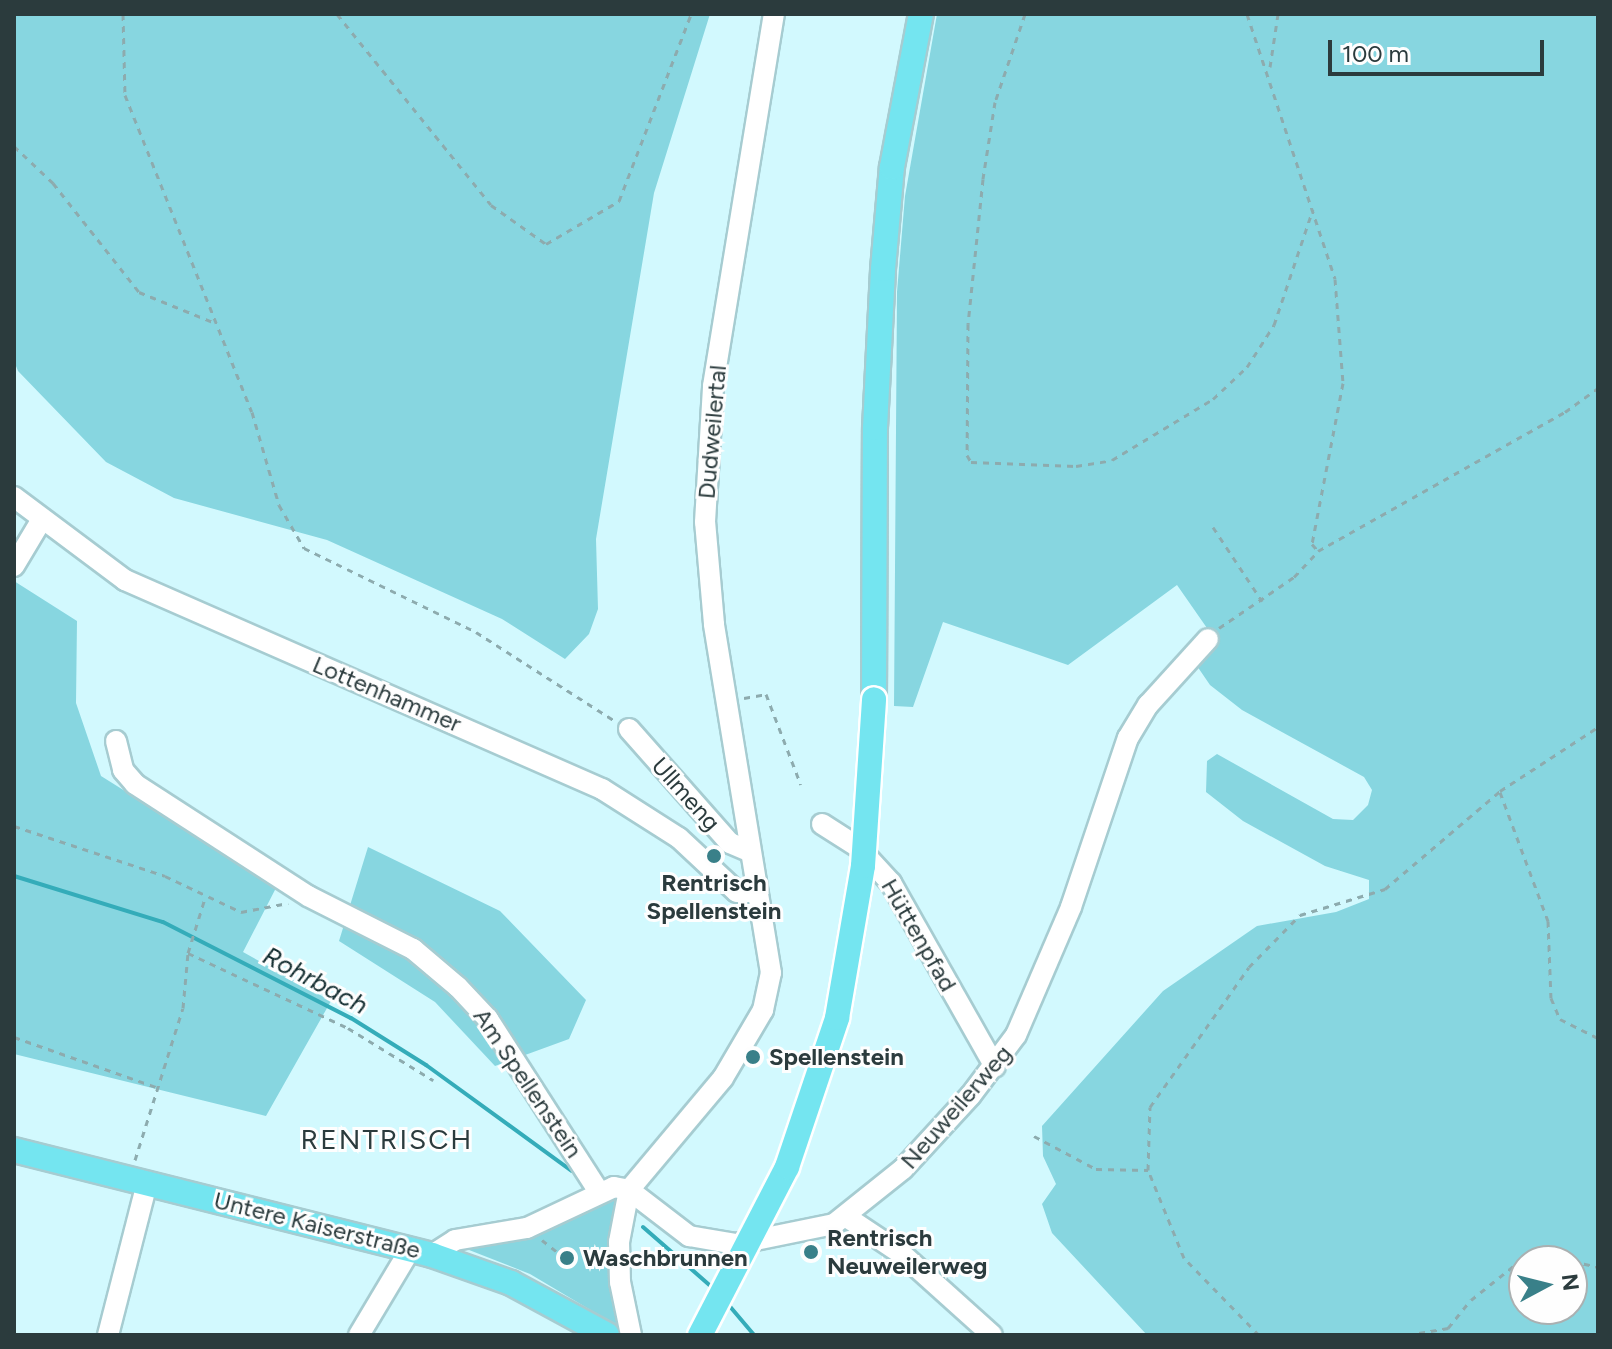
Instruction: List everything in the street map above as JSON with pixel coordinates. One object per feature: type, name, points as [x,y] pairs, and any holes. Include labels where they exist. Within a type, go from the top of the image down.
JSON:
[{"type":"main road","points":[[700,1335],[787,1167],[837,1018],[863,866],[874,699],[879,326],[892,167],[921,14]]},
{"type":"main road","name":"Untere Kaiserstraße","points":[[14,1150],[421,1251],[511,1283],[607,1335]]},
{"type":"street","name":"Dudweilertal","points":[[749,851],[708,571],[707,437],[774,14]]},
{"type":"street","name":"Lottenhammer","points":[[14,497],[125,580],[185,609],[602,789],[670,831],[737,892],[756,892]]},
{"type":"street","points":[[14,566],[42,519]]},
{"type":"street","name":"Neuweilerweg","points":[[629,1190],[671,1226],[719,1244],[774,1238],[848,1218],[925,1148],[995,1067],[1039,988],[1128,738],[1148,705],[1208,639]]},
{"type":"street","name":"Ullmeng","points":[[629,729],[730,843],[749,851]]},
{"type":"street","name":"Am Spellenstein","points":[[116,741],[123,770],[135,784],[308,896],[413,949],[458,987],[488,1019],[599,1192]]},
{"type":"street","name":"Hüttenpfad","points":[[822,824],[858,847],[891,883],[995,1067]]},
{"type":"street","points":[[631,1335],[620,1282],[619,1242],[629,1190],[649,1160],[704,1106],[763,1010],[771,954],[749,851]]},
{"type":"street","points":[[108,1335],[138,1181]]},
{"type":"street","points":[[359,1335],[421,1251],[455,1240],[527,1228],[599,1192],[629,1190]]},
{"type":"street","points":[[848,1218],[911,1261],[992,1335]]},
{"type":"path","points":[[123,14],[125,95],[213,322],[252,412],[279,505],[304,548],[476,632],[629,729]]},
{"type":"path","points":[[337,14],[491,205],[546,244],[619,201],[691,14]]},
{"type":"path","points":[[1025,14],[995,102],[983,179],[968,324],[967,455],[971,462],[1076,466],[1112,460],[1213,399],[1247,367],[1274,325],[1313,209]]},
{"type":"path","points":[[1247,14],[1270,70],[1335,279],[1343,383],[1312,544],[1318,551]]},
{"type":"path","points":[[1270,70],[1278,14]]},
{"type":"path","points":[[14,146],[53,183],[139,292],[213,322]]},
{"type":"path","points":[[1208,639],[1228,620],[1262,601],[1318,551],[1565,412],[1598,388]]},
{"type":"path","points":[[1213,527],[1262,601]]},
{"type":"path","points":[[727,701],[766,694],[801,785]]},
{"type":"path","points":[[1259,1335],[1184,1258],[1148,1170],[1150,1107],[1249,967],[1300,915],[1385,889],[1500,791],[1598,727]]},
{"type":"path","points":[[1500,791],[1548,921],[1551,998],[1560,1019],[1598,1038]]},
{"type":"path","points":[[14,826],[165,876],[205,898],[241,912],[308,896]]},
{"type":"path","points":[[138,1181],[156,1087],[183,1008],[188,953],[205,898]]},
{"type":"path","points":[[188,953],[348,1028],[433,1080]]},
{"type":"path","points":[[14,1037],[156,1087]]},
{"type":"path","points":[[1034,1136],[1096,1169],[1148,1170]]},
{"type":"path","points":[[1407,1335],[1448,1328],[1471,1300],[1508,1270]]},
{"type":"shaded area","points":[[14,14],[710,14],[654,193],[596,539],[598,609],[589,634],[565,659],[502,619],[327,540],[174,498],[106,462],[18,371],[14,361]]},
{"type":"shaded area","points":[[937,14],[1598,14],[1598,1335],[1147,1335],[1052,1233],[1042,1204],[1056,1184],[1043,1156],[1042,1126],[1163,991],[1257,926],[1336,912],[1369,899],[1369,880],[1325,866],[1243,821],[1206,792],[1207,761],[1217,754],[1333,819],[1353,820],[1368,805],[1372,790],[1364,777],[1242,710],[1210,685],[1197,666],[1216,641],[1177,585],[1068,665],[943,622],[913,707],[894,706],[897,292],[905,196]]},
{"type":"shaded area","points":[[14,581],[77,621],[76,703],[101,776],[277,886],[243,952],[331,1001],[266,1116],[14,1054]]},
{"type":"shaded area","points":[[368,847],[500,911],[586,1000],[569,1039],[495,1066],[435,1002],[339,941]]},
{"type":"shaded area","name":"Waschbrunnen","points":[[616,1198],[611,1240],[620,1320],[614,1324],[530,1274],[464,1248],[538,1234]]},
{"type":"waterway","name":"Rohrbach","points":[[14,876],[163,922],[351,1018],[426,1065],[572,1171]]},
{"type":"waterway","name":"Rohrbach","points":[[643,1227],[713,1288]]},
{"type":"waterway","name":"Rohrbach","points":[[727,1303],[754,1335]]},
{"type":"place","name":"Rentrisch Spellenstein","points":[[714,856]]},
{"type":"place","name":"Spellenstein","points":[[753,1057]]},
{"type":"place","name":"Rentrisch Neuweilerweg","points":[[811,1252]]},
{"type":"place","name":"Waschbrunnen","points":[[567,1258]]},
{"type":"district","name":"RENTRISCH","points":[[387,1139]]}]
